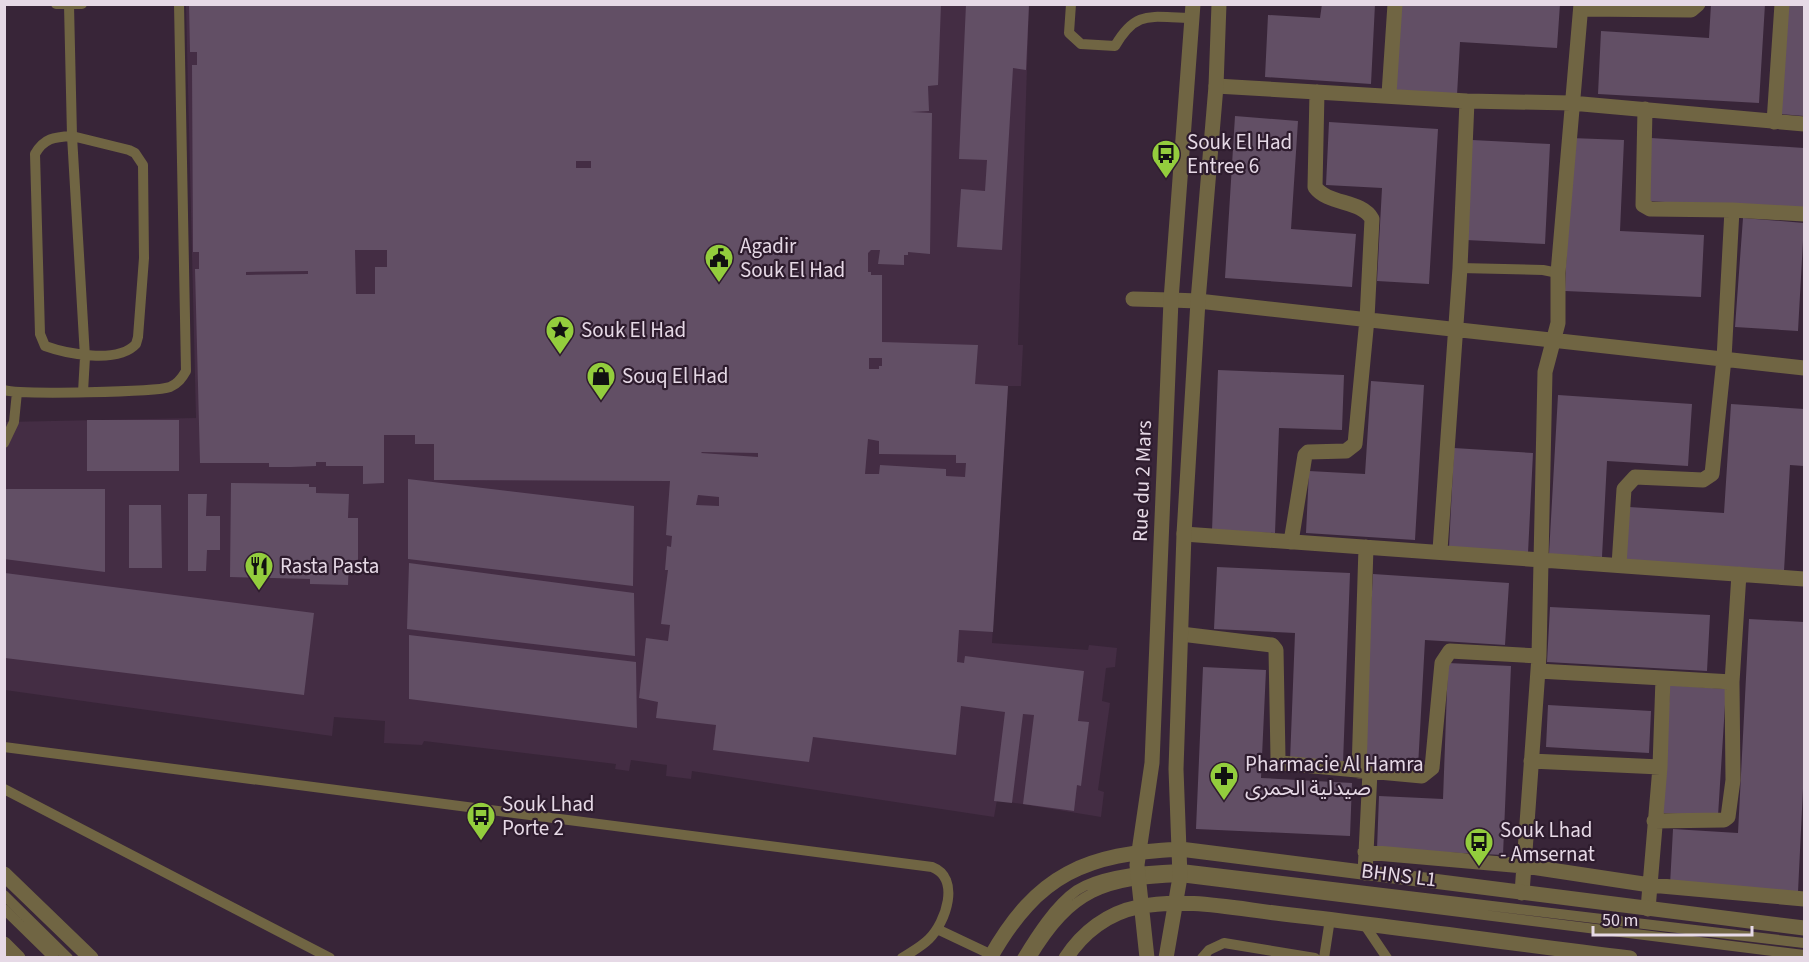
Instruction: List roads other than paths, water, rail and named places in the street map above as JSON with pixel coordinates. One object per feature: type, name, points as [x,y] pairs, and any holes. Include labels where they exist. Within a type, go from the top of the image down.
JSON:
[{"type":"street","name":"Rue du 2 Mars","points":[[1166,957],[1181,873],[1176,795],[1184,534],[1198,301],[1216,86],[1218,4]]},
{"type":"street","points":[[1389,94],[1395,4]]},
{"type":"street","points":[[1522,893],[1539,656],[1545,372],[1558,323],[1558,273],[1581,7],[1691,10],[1698,4]]},
{"type":"street","points":[[1774,122],[1782,4]]},
{"type":"street","name":"Rue du 2 Mars","points":[[1147,957],[1137,875],[1138,851],[1149,793],[1153,743],[1171,300],[1192,11]]},
{"type":"street","points":[[1216,86],[1389,94],[1467,101],[1571,103],[1804,124]]},
{"type":"street","points":[[1291,542],[1305,455],[1308,452],[1346,451],[1355,444],[1367,319],[1372,219],[1366,212],[1326,196],[1315,187],[1317,92]]},
{"type":"street","points":[[1440,550],[1460,268],[1467,101]]},
{"type":"street","points":[[1645,109],[1643,205],[1650,209],[1804,214]]},
{"type":"street","points":[[1619,566],[1624,489],[1630,480],[1635,477],[1703,480],[1712,474],[1724,358],[1732,210]]},
{"type":"street","points":[[1133,299],[1198,301],[1804,368]]},
{"type":"street","points":[[1184,534],[1440,550],[1541,561],[1804,579]]},
{"type":"street","points":[[1365,873],[1366,547]]},
{"type":"street","points":[[1654,821],[1724,820],[1728,817],[1733,780],[1732,682],[1739,574]]},
{"type":"street","points":[[1180,634],[1272,645],[1276,650],[1280,761],[1284,764],[1422,776],[1430,771],[1442,663],[1450,651],[1539,656]]},
{"type":"street","points":[[1538,671],[1732,682]]},
{"type":"street","points":[[1648,909],[1660,767],[1663,678]]},
{"type":"street","points":[[1531,761],[1660,767]]},
{"type":"street","points":[[991,956],[1022,909],[1045,887],[1077,868],[1138,851],[1180,849],[1804,928]]},
{"type":"street","points":[[1365,852],[1524,866],[1650,885],[1804,900]]},
{"type":"street","points":[[4,874],[91,957]]},
{"type":"street","points":[[1066,957],[1076,943],[1098,924],[1140,906],[1177,904],[1330,919],[1578,955],[1630,957]]},
{"type":"street","points":[[4,944],[18,957]]},
{"type":"lane","points":[[56,4],[82,4]]},
{"type":"lane","points":[[4,390],[83,392],[168,387],[179,381],[186,371],[179,4]]},
{"type":"lane","points":[[1071,4],[1069,33],[1081,44],[1115,46],[1125,28],[1139,18],[1192,11]]},
{"type":"lane","points":[[69,5],[72,136],[85,357],[83,392]]},
{"type":"lane","points":[[72,136],[135,153],[142,165],[144,258],[136,344],[126,351],[85,357],[45,346],[40,334],[35,154],[41,144],[47,140],[72,136]]},
{"type":"lane","points":[[1460,268],[1543,270],[1558,273]]},
{"type":"lane","points":[[4,443],[14,422],[17,392]]},
{"type":"lane","points":[[4,747],[925,865],[944,874],[949,886],[944,910],[937,929],[922,945],[902,957]]},
{"type":"lane","points":[[4,789],[330,957]]},
{"type":"lane","name":"BHNS L1","points":[[1181,873],[1804,955]]},
{"type":"lane","name":"BHNS L1","points":[[1022,957],[1057,910],[1078,890],[1137,875],[1181,873],[1804,944]]},
{"type":"lane","name":"BHNS L1","points":[[1031,957],[1050,927],[1084,895],[1137,875]]},
{"type":"lane","points":[[4,895],[68,957]]},
{"type":"lane","points":[[4,909],[54,957]]},
{"type":"lane","points":[[1324,957],[1330,919]]},
{"type":"lane","points":[[1364,924],[1388,957]]},
{"type":"lane","points":[[937,929],[991,956]]},
{"type":"lane","points":[[1202,957],[1209,950],[1224,943],[1316,957]]},
{"type":"place","name":"Souk El Had Entree 6","points":[[1166,180]]},
{"type":"place","name":"Agadir Souk El Had","points":[[719,284]]},
{"type":"place","name":"Souk El Had","points":[[560,356]]},
{"type":"place","name":"Souq El Had","points":[[601,402]]},
{"type":"place","name":"Rasta Pasta","points":[[259,592]]},
{"type":"place","name":"Pharmacie Al Hamra صيدلية الحمرى","points":[[1224,802]]},
{"type":"place","name":"Souk Lhad Porte 2","points":[[481,842]]},
{"type":"place","name":"Souk Lhad - Amsernat","points":[[1479,868]]}]
